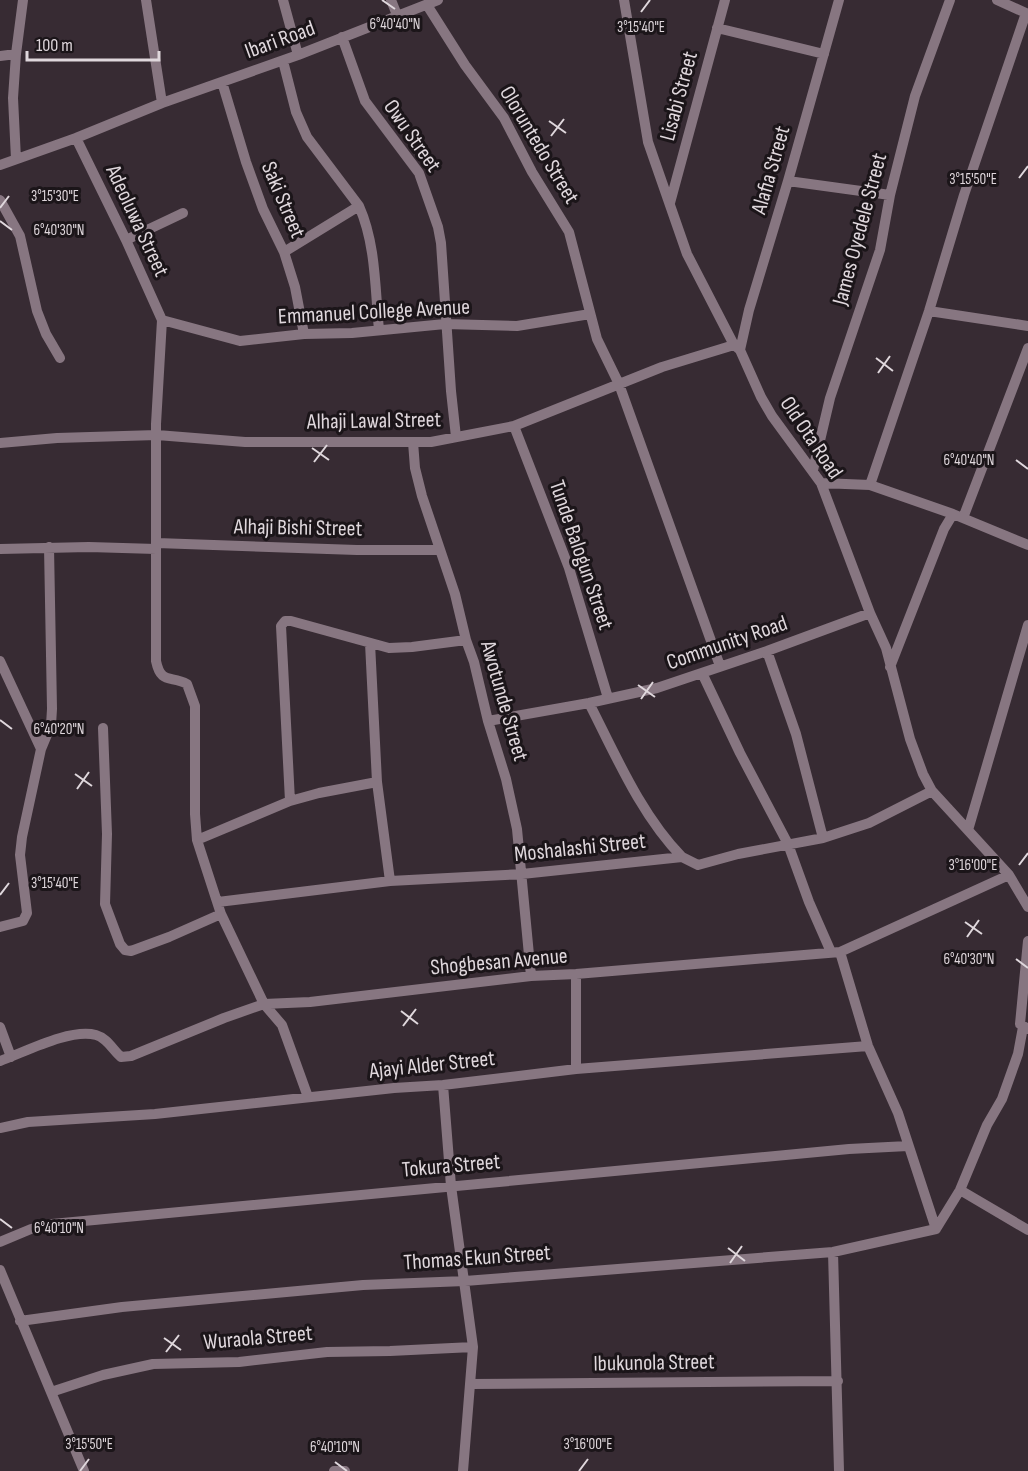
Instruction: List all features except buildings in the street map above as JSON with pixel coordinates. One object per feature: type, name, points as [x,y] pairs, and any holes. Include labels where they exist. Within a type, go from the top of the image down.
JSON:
[{"type":"street","points":[[16,159],[13,111],[16,54],[23,0]]},
{"type":"street","points":[[146,0],[162,103]]},
{"type":"street","points":[[283,0],[298,55]]},
{"type":"street","points":[[391,0],[397,15]]},
{"type":"street","name":"Old Ota Road","points":[[624,0],[644,129],[687,254],[772,416],[821,483],[870,613],[886,648],[914,753],[932,791],[1009,876],[1028,908]]},
{"type":"street","name":"Lisabi Street","points":[[670,203],[725,0]]},
{"type":"street","name":"Alafia Street","points":[[737,347],[788,181],[839,0]]},
{"type":"street","name":"James Oyedele Street","points":[[813,470],[830,398],[880,250],[890,195],[915,96],[950,0]]},
{"type":"street","points":[[870,486],[929,311],[964,195],[1027,14],[997,0]]},
{"type":"street","name":"Ibari Road","points":[[0,165],[76,138],[162,103],[283,61],[432,2]]},
{"type":"street","name":"Oloruntedo Street","points":[[432,2],[465,65],[504,118],[532,172],[568,232],[597,339],[619,384],[720,666]]},
{"type":"street","points":[[717,28],[824,54]]},
{"type":"street","name":"Owu Street","points":[[342,37],[365,101],[412,163],[425,189],[438,226],[456,437]]},
{"type":"street","points":[[0,56],[16,54]]},
{"type":"street","points":[[283,61],[296,112],[307,138],[359,206],[370,236],[379,330]]},
{"type":"street","name":"Saki Street","points":[[222,82],[249,171],[263,209],[284,252],[295,287],[304,334]]},
{"type":"street","name":"Adeoluwa Street","points":[[76,138],[162,320]]},
{"type":"street","points":[[788,181],[890,195]]},
{"type":"street","points":[[0,200],[20,236],[37,311],[46,334],[60,358]]},
{"type":"street","points":[[284,252],[359,206]]},
{"type":"street","points":[[126,240],[183,213]]},
{"type":"street","points":[[929,311],[1028,326]]},
{"type":"street","name":"Emmanuel College Avenue","points":[[162,320],[240,341],[445,324],[518,326],[590,314]]},
{"type":"street","points":[[162,320],[158,360],[157,435],[156,661],[158,672],[168,679],[187,684],[195,706],[197,840],[221,914],[264,1004],[282,1025],[308,1097]]},
{"type":"street","name":"Alhaji Lawal Street","points":[[0,443],[57,438],[157,435],[245,442],[431,442],[514,426],[662,368],[737,347]]},
{"type":"street","points":[[890,667],[944,529],[958,516],[1028,348]]},
{"type":"street","name":"Tunde Balogun Street","points":[[514,426],[569,568],[608,698]]},
{"type":"street","name":"Awotunde Street","points":[[413,442],[415,468],[439,550],[455,594],[488,721],[506,779],[517,829],[531,976]]},
{"type":"street","points":[[821,483],[870,486],[958,516],[1028,545]]},
{"type":"street","name":"Alhaji Bishi Street","points":[[0,549],[156,546],[439,550]]},
{"type":"street","points":[[0,927],[19,923],[26,918],[27,913],[20,855],[22,837],[42,749],[51,725],[52,710],[49,547]]},
{"type":"street","name":"Community Road","points":[[488,721],[657,688],[870,613]]},
{"type":"street","points":[[290,801],[281,627],[285,621],[370,643],[400,648],[466,640]]},
{"type":"street","points":[[968,830],[1028,626]]},
{"type":"street","points":[[370,643],[377,782],[390,881]]},
{"type":"street","points":[[767,651],[796,734],[823,838]]},
{"type":"street","points":[[0,661],[42,749]]},
{"type":"street","points":[[702,673],[740,753],[788,844],[809,902],[835,952],[868,1046],[898,1113],[936,1229]]},
{"type":"street","points":[[589,703],[634,789],[668,843],[682,857]]},
{"type":"street","points":[[103,728],[107,870],[105,904],[120,944],[125,950],[131,951],[221,914]]},
{"type":"street","points":[[197,840],[290,801],[377,782]]},
{"type":"street","name":"Moshalashi Street","points":[[218,902],[390,881],[522,874],[682,857],[698,865],[823,838],[869,824],[932,791]]},
{"type":"street","name":"Shogbesan Avenue","points":[[0,1061],[42,1044],[79,1034],[97,1035],[121,1057],[131,1056],[264,1004],[310,1002],[531,976],[835,952],[1009,876]]},
{"type":"street","points":[[936,1229],[960,1190],[987,1125],[1002,1099],[1018,1054],[1026,1028],[1020,1024],[1028,941]]},
{"type":"street","points":[[576,974],[576,1069]]},
{"type":"street","points":[[0,1027],[11,1057]]},
{"type":"street","name":"Ajayi Alder Street","points":[[0,1128],[28,1122],[155,1114],[576,1069],[868,1046]]},
{"type":"street","points":[[443,1085],[451,1186],[473,1347],[463,1471]]},
{"type":"street","name":"Tokura Street","points":[[0,1242],[31,1229],[52,1224],[849,1149],[908,1146]]},
{"type":"street","points":[[960,1190],[1028,1230]]},
{"type":"street","name":"Thomas Ekun Street","points":[[20,1321],[122,1307],[363,1285],[465,1281],[833,1252],[936,1229]]},
{"type":"street","points":[[833,1252],[838,1381],[838,1471]]},
{"type":"street","points":[[0,1270],[84,1471]]},
{"type":"street","name":"Wuraola Street","points":[[51,1392],[153,1364],[239,1362],[327,1352],[473,1347]]},
{"type":"street","name":"Ibukunola Street","points":[[471,1384],[838,1381]]},
{"type":"street","points":[[334,1471],[345,1471]]}]
